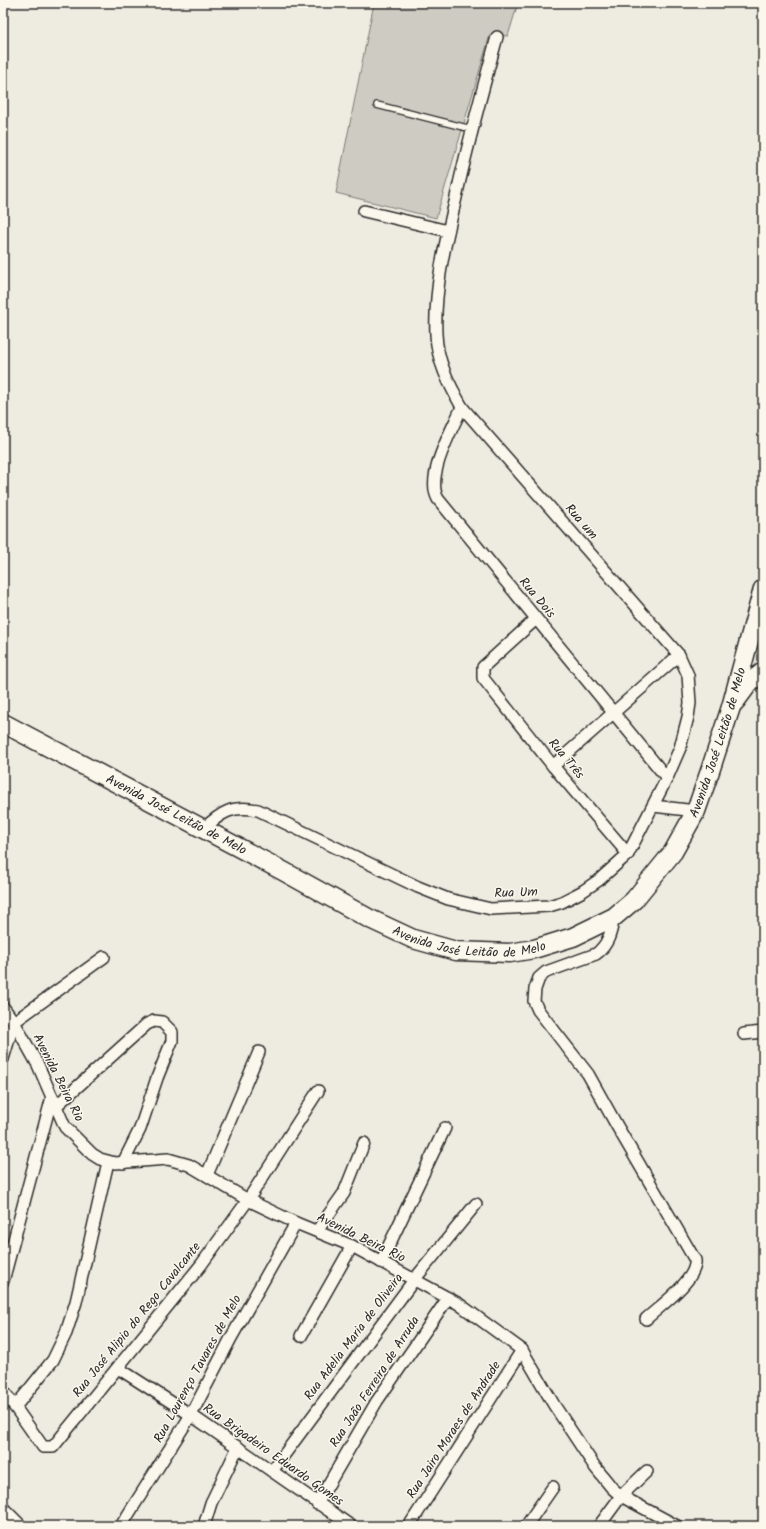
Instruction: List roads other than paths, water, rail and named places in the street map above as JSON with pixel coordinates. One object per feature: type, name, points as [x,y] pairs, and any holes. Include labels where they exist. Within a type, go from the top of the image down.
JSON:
[{"type":"main road","name":"Avenida José Leitão de Melo","points":[[6,725],[368,918],[412,939],[456,951],[510,953],[534,949],[573,937],[614,917],[634,900],[673,852],[696,811],[761,617],[763,589]]},
{"type":"main road","points":[[731,707],[749,683],[763,672]]},
{"type":"street","name":"Rua um","points":[[497,37],[471,129],[448,231],[438,290],[436,334],[444,370],[462,407],[680,655]]},
{"type":"street","points":[[364,211],[448,231]]},
{"type":"street","name":"Rua Dois","points":[[462,407],[435,473],[434,491],[438,499],[667,778]]},
{"type":"street","name":"Rua Três","points":[[536,619],[483,667],[482,676],[553,766],[628,854]]},
{"type":"street","points":[[553,766],[680,655]]},
{"type":"street","name":"Rua Um","points":[[203,829],[219,814],[227,811],[240,808],[258,810],[418,888],[448,899],[491,909],[549,906],[562,902],[584,891],[600,880],[628,854],[667,778],[680,748],[688,717],[688,675],[680,655]]},
{"type":"street","points":[[653,806],[696,811]]},
{"type":"street","points":[[614,917],[611,933],[602,949],[596,954],[546,972],[536,982],[534,995],[538,1010],[588,1074],[616,1126],[695,1260],[695,1268],[690,1277],[646,1320]]},
{"type":"street","points":[[3,1059],[14,1022],[104,958]]},
{"type":"street","name":"Avenida Beira Rio","points":[[3,1007],[14,1022],[38,1065],[65,1126],[83,1147],[92,1154],[108,1162],[123,1163],[168,1159],[190,1165],[248,1200],[296,1223],[352,1246],[448,1298],[522,1350],[554,1405],[587,1454],[606,1480],[621,1496],[677,1526]]},
{"type":"street","points":[[3,1281],[54,1102],[147,1024],[154,1021],[162,1022],[172,1032],[172,1041],[157,1078],[140,1129],[123,1163]]},
{"type":"street","points":[[744,1034],[763,1032]]},
{"type":"street","points":[[207,1175],[259,1052]]},
{"type":"street","name":"Rua José Alipio do Rego Cavalcante","points":[[15,1407],[43,1447],[53,1447],[201,1265],[248,1200],[318,1092]]},
{"type":"street","points":[[381,1262],[445,1128]]},
{"type":"street","points":[[317,1231],[344,1192],[364,1143]]},
{"type":"street","points":[[3,1390],[15,1407],[53,1360],[66,1334],[76,1302],[108,1162]]},
{"type":"street","name":"Rua Adelia Maria de Oliveira","points":[[272,1470],[414,1280],[476,1204]]},
{"type":"street","name":"Rua Lourenço Tavares de Melo","points":[[121,1526],[191,1415],[231,1338],[296,1223]]},
{"type":"street","points":[[301,1336],[352,1246]]},
{"type":"street","name":"Rua João Ferreira de Arruda","points":[[317,1504],[369,1413],[448,1298]]},
{"type":"street","name":"Rua Jairo Moraes de Andrade","points":[[409,1526],[522,1350]]},
{"type":"street","name":"Rua Brigadeiro Eduardo Gomes","points":[[118,1368],[191,1415],[272,1470],[317,1504],[351,1526]]},
{"type":"street","points":[[204,1526],[211,1503],[238,1447]]},
{"type":"street","points":[[599,1526],[621,1496],[647,1471]]},
{"type":"street","points":[[526,1526],[553,1487]]},
{"type":"street","points":[[3,1510],[19,1526]]},
{"type":"lane","points":[[377,105],[471,129]]}]
